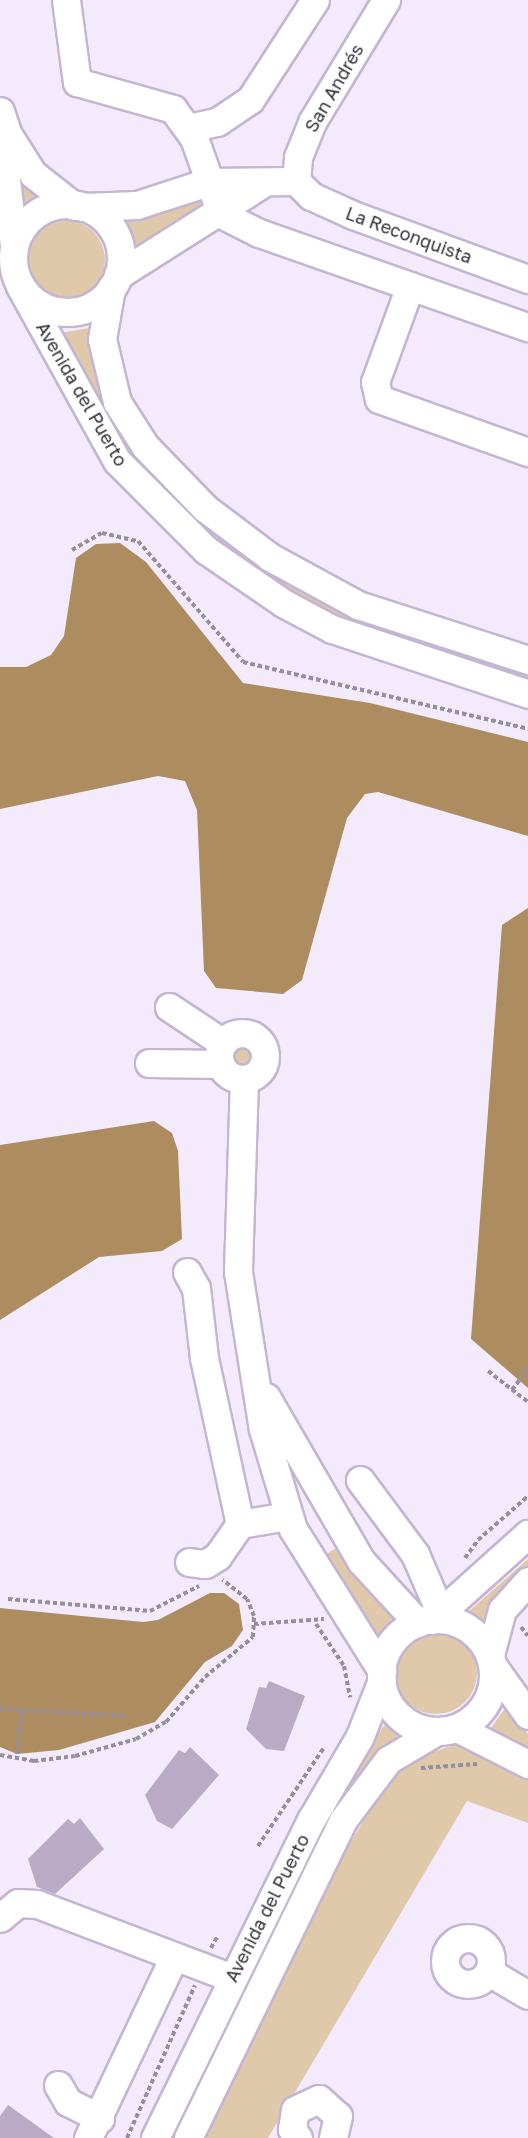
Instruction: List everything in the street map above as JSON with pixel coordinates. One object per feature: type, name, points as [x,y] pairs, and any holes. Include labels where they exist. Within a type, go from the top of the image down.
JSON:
[{"type":"street","points":[[66,0],[77,82],[83,88],[162,102],[188,128],[221,214],[259,233],[528,327]]},
{"type":"street","points":[[188,128],[217,122],[250,100],[315,0]]},
{"type":"street","name":"San Andrés","points":[[296,181],[298,157],[312,122],[386,0]]},
{"type":"street","points":[[0,111],[7,133],[33,174],[115,234],[115,282]]},
{"type":"street","points":[[0,128],[20,286],[42,306],[73,312],[101,300],[115,282],[221,214],[260,185]]},
{"type":"street","points":[[14,248],[36,214],[78,206],[137,205],[207,182],[260,185],[296,181]]},
{"type":"street","name":"La Reconquista","points":[[296,181],[311,196],[353,216],[528,279]]},
{"type":"street","name":"Avenida del Puerto","points":[[115,282],[102,339],[117,402],[146,446],[205,508],[270,557],[358,605],[528,660]]},
{"type":"street","name":"Avenida del Puerto","points":[[20,286],[117,461],[206,550],[283,603],[332,629],[528,694]]},
{"type":"street","points":[[410,286],[375,382],[380,399],[528,452]]},
{"type":"street","points":[[169,1007],[221,1054],[230,1075],[244,1079]]},
{"type":"street","points":[[149,1063],[221,1054],[241,1033],[261,1044],[262,1066],[244,1079]]},
{"type":"street","points":[[244,1079],[237,1240],[249,1357],[286,1509],[382,1676],[394,1710],[406,1722],[447,1729],[528,1764]]},
{"type":"street","points":[[187,1272],[196,1288],[214,1454],[235,1494],[240,1524]]},
{"type":"street","points":[[249,1357],[322,1501],[361,1561],[430,1618],[467,1628],[528,1715]]},
{"type":"street","points":[[360,1480],[415,1554],[430,1618]]},
{"type":"street","points":[[235,1494],[286,1509]]},
{"type":"street","points":[[189,1562],[215,1565],[240,1524],[286,1509],[322,1501]]},
{"type":"street","points":[[382,1676],[393,1642],[430,1618],[528,1534]]},
{"type":"street","points":[[447,1729],[470,1720],[490,1696],[491,1661],[502,1611],[528,1581]]},
{"type":"street","name":"Avenida del Puerto","points":[[154,2138],[232,1978],[360,1736],[382,1676]]},
{"type":"street","name":"Avenida del Puerto","points":[[188,2138],[343,1820],[388,1760],[447,1729]]},
{"type":"street","points":[[6,1904],[38,1904],[232,1978]]},
{"type":"street","points":[[58,2085],[68,2102],[94,2128],[174,1957]]},
{"type":"street","points":[[489,1972],[528,1995]]},
{"type":"street","points":[[298,2138],[292,2129],[295,2110],[319,2099],[338,2116],[333,2138]]},
{"type":"path","points":[[72,550],[102,533],[138,541],[243,662],[528,729]]},
{"type":"path","points":[[512,1390],[528,1369]]},
{"type":"path","points":[[488,1371],[528,1402]]},
{"type":"path","points":[[460,1565],[478,1540],[528,1496]]},
{"type":"path","points":[[0,1755],[34,1761],[75,1756],[154,1731],[205,1677],[247,1647],[254,1624],[239,1588],[215,1565],[150,1611],[8,1599]]},
{"type":"path","points":[[254,1624],[316,1624],[344,1610]]},
{"type":"path","points":[[316,1624],[344,1665],[349,1701]]},
{"type":"path","points":[[0,1709],[128,1716]]},
{"type":"path","points":[[17,1754],[22,1710]]},
{"type":"path","points":[[258,1846],[330,1739]]},
{"type":"path","points":[[388,1760],[415,1768],[487,1764]]},
{"type":"path","points":[[127,2138],[217,1937]]},
{"type":"shaded area","points":[[8,153],[45,199],[20,207]]},
{"type":"shaded area","points":[[200,195],[210,208],[137,247],[123,222]]},
{"type":"shaded area","points":[[65,220],[80,223],[93,232],[102,245],[105,260],[102,275],[93,288],[80,297],[65,300],[50,297],[37,288],[28,275],[25,260],[28,245],[37,232],[50,223]]},
{"type":"shaded area","points":[[95,327],[101,380],[263,566],[373,625],[528,672],[528,683],[431,654],[312,607],[207,536],[128,456],[61,333]]},
{"type":"shaded area","points":[[120,543],[146,562],[243,683],[370,703],[528,742],[528,836],[378,792],[365,794],[347,818],[302,980],[283,994],[216,988],[204,971],[197,810],[185,781],[158,776],[0,809],[0,667],[26,667],[51,655],[64,636],[76,558],[96,544]]},
{"type":"shaded area","points":[[528,908],[528,1388],[471,1339],[502,925]]},
{"type":"shaded area","points":[[241,1043],[250,1047],[254,1056],[250,1065],[241,1069],[232,1065],[228,1056],[232,1047]]},
{"type":"shaded area","points":[[154,1121],[172,1133],[178,1151],[182,1239],[162,1251],[99,1257],[0,1320],[0,1145]]},
{"type":"shaded area","points":[[340,1545],[395,1615],[375,1639],[324,1556]]},
{"type":"shaded area","points":[[528,1559],[528,1571],[486,1621],[468,1612]]},
{"type":"shaded area","points":[[210,1593],[224,1593],[239,1604],[243,1630],[232,1646],[205,1662],[155,1722],[59,1750],[17,1754],[0,1747],[0,1608],[143,1622],[158,1620]]},
{"type":"shaded area","points":[[436,1632],[452,1635],[465,1644],[474,1657],[477,1673],[474,1689],[465,1702],[452,1711],[436,1714],[420,1711],[407,1702],[398,1689],[395,1673],[398,1657],[407,1644],[420,1635]]},
{"type":"shaded area","points":[[506,1707],[528,1734],[528,1752],[491,1728]]},
{"type":"shaded area","points":[[384,1725],[401,1738],[180,2138],[168,2138],[307,1851]]},
{"type":"shaded area","points":[[458,1744],[528,1771],[528,1823],[467,1801],[268,2138],[205,2138],[320,1894],[386,1783],[411,1759]]},
{"type":"building","points":[[269,1681],[305,1696],[284,1751],[266,1749],[246,1729],[259,1687],[266,1688]]},
{"type":"building","points":[[190,1747],[219,1775],[172,1829],[157,1821],[145,1795],[179,1750],[185,1753]]},
{"type":"building","points":[[80,1818],[104,1849],[55,1894],[37,1887],[28,1859],[68,1819],[74,1824]]},
{"type":"building","points":[[8,2105],[54,2138],[0,2138],[0,2116]]}]
